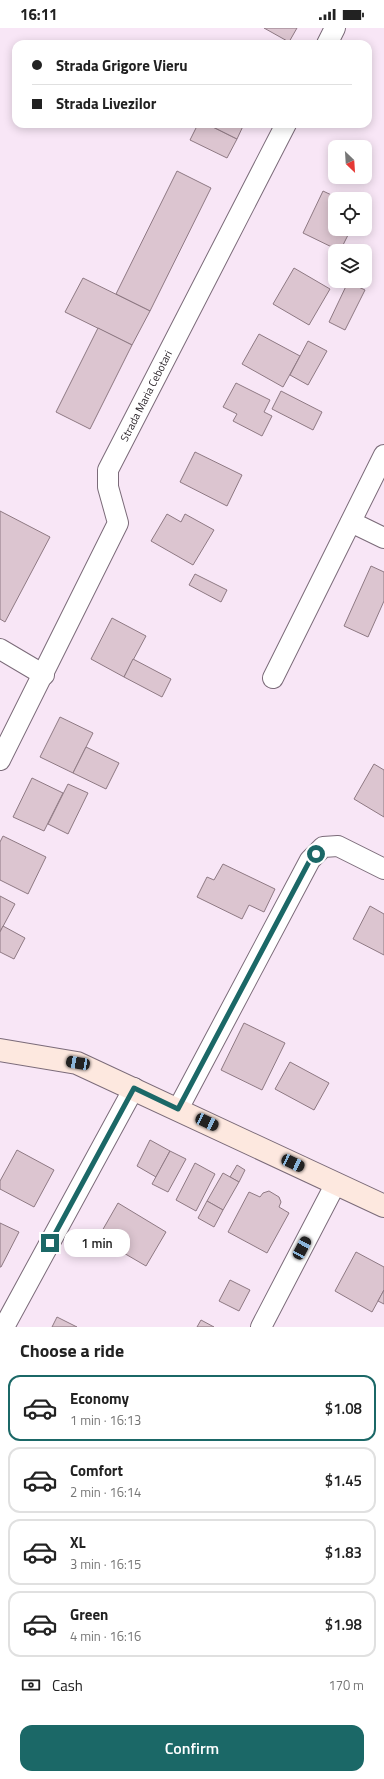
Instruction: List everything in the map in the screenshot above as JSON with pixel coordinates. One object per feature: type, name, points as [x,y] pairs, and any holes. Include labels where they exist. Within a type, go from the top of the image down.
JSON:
[{"type":"street","points":[[329,40],[335,28]]},
{"type":"street","name":"Strada Maria Cebotari","points":[[0,760],[44,675],[118,524],[108,487],[108,470],[284,128]]},
{"type":"street","points":[[273,678],[384,455]]},
{"type":"street","points":[[351,522],[384,538]]},
{"type":"street","points":[[0,649],[44,675]]},
{"type":"street","points":[[178,1109],[310,860],[323,848],[338,846],[384,869]]},
{"type":"street","points":[[0,1050],[78,1063],[384,1206]]},
{"type":"street","points":[[4,1327],[134,1088]]},
{"type":"street","points":[[261,1327],[336,1183]]},
{"type":"building","points":[[264,28],[297,28],[290,40],[285,40]]},
{"type":"building","points":[[196,128],[215,128],[237,139],[227,158],[190,140]]},
{"type":"building","points":[[215,128],[242,128],[237,139]]},
{"type":"building","points":[[177,171],[211,188],[150,311],[116,294]]},
{"type":"building","points":[[323,191],[328,193],[328,236],[348,236],[344,244],[328,245],[303,233]]},
{"type":"building","points":[[294,268],[330,289],[309,325],[273,304]]},
{"type":"building","points":[[83,278],[150,311],[132,345],[65,312]]},
{"type":"building","points":[[345,288],[361,288],[365,290],[345,330],[329,322]]},
{"type":"building","points":[[98,328],[132,345],[90,429],[56,412]]},
{"type":"building","points":[[259,334],[300,356],[283,387],[242,364]]},
{"type":"building","points":[[308,341],[327,351],[308,385],[290,375]]},
{"type":"building","points":[[236,383],[270,400],[264,412],[272,416],[262,436],[233,421],[237,414],[223,407]]},
{"type":"building","points":[[281,391],[322,412],[313,430],[272,409]]},
{"type":"building","points":[[195,452],[242,475],[227,506],[180,482]]},
{"type":"building","points":[[0,511],[50,537],[5,622],[0,619]]},
{"type":"building","points":[[167,514],[181,522],[185,514],[214,530],[193,565],[151,541]]},
{"type":"building","points":[[371,566],[384,572],[384,601],[368,637],[344,626]]},
{"type":"building","points":[[195,574],[227,590],[221,602],[189,585]]},
{"type":"building","points":[[112,618],[146,636],[124,677],[91,659]]},
{"type":"building","points":[[133,659],[171,679],[162,697],[124,677]]},
{"type":"building","points":[[60,717],[93,733],[73,773],[40,757]]},
{"type":"building","points":[[86,747],[119,763],[106,789],[73,773]]},
{"type":"building","points":[[374,764],[384,770],[384,817],[354,799]]},
{"type":"building","points":[[32,778],[63,793],[44,831],[13,817]]},
{"type":"building","points":[[68,784],[88,793],[68,834],[48,824]]},
{"type":"building","points":[[3,836],[46,857],[28,894],[0,880],[0,842]]},
{"type":"building","points":[[223,864],[275,889],[264,912],[249,905],[242,919],[197,897],[207,877],[214,880]]},
{"type":"building","points":[[0,896],[15,904],[0,932]]},
{"type":"building","points":[[370,906],[384,914],[384,955],[353,939]]},
{"type":"building","points":[[3,926],[25,938],[14,959],[0,952],[0,932]]},
{"type":"building","points":[[244,1023],[285,1043],[262,1090],[221,1070]]},
{"type":"building","points":[[290,1062],[329,1083],[314,1110],[275,1089]]},
{"type":"building","points":[[150,1140],[170,1151],[156,1177],[137,1166]]},
{"type":"building","points":[[17,1150],[54,1170],[34,1207],[0,1189],[0,1181]]},
{"type":"building","points":[[170,1151],[186,1159],[168,1192],[152,1184]]},
{"type":"building","points":[[195,1163],[215,1174],[196,1211],[176,1200]]},
{"type":"building","points":[[237,1165],[245,1170],[239,1182],[230,1177]]},
{"type":"building","points":[[223,1173],[239,1182],[223,1210],[207,1201]]},
{"type":"building","points":[[269,1191],[279,1197],[281,1202],[279,1207],[289,1213],[267,1253],[228,1232],[249,1192],[260,1197],[263,1193]]},
{"type":"building","points":[[207,1201],[223,1210],[214,1227],[198,1218]]},
{"type":"building","points":[[118,1203],[166,1232],[146,1266],[98,1238]]},
{"type":"building","points":[[0,1223],[19,1232],[1,1267],[0,1267]]},
{"type":"building","points":[[356,1252],[384,1267],[384,1290],[372,1312],[335,1291]]},
{"type":"building","points":[[230,1280],[250,1290],[239,1311],[219,1301]]},
{"type":"building","points":[[384,1290],[384,1304],[378,1301]]},
{"type":"building","points":[[57,1317],[77,1327],[52,1327]]},
{"type":"building","points":[[201,1320],[214,1327],[197,1327]]},
{"type":"route","points":[[50,1243],[134,1088],[178,1109],[310,860],[316,854]]}]
